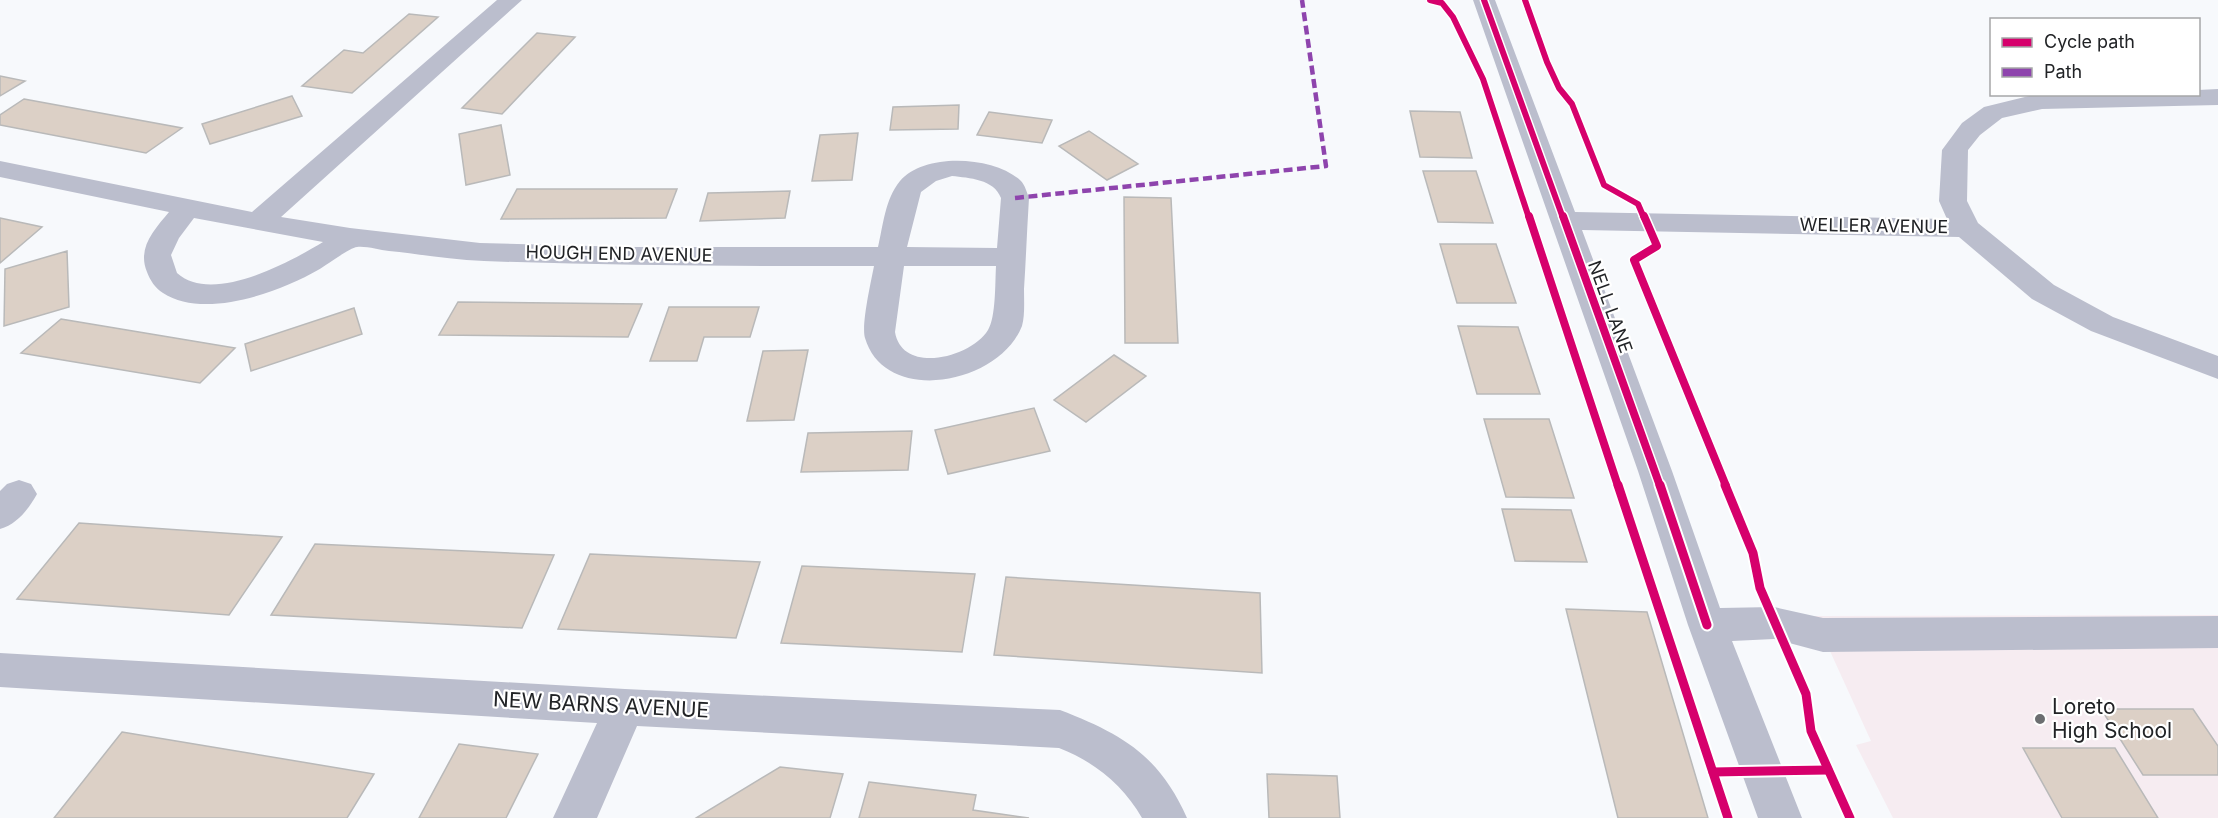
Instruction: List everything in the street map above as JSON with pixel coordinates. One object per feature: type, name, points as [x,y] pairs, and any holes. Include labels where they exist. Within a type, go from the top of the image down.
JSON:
[{"type":"street","points":[[258,222],[511,0]]},
{"type":"street","name":"NELL LANE","points":[[1484,0],[1655,471],[1707,625],[1780,818]]},
{"type":"street","points":[[1966,228],[1953,201],[1955,150],[1971,129],[1993,112],[2042,101],[2218,97]]},
{"type":"street","points":[[952,168],[987,172],[1011,187],[1015,198],[1007,324],[1003,336],[980,357],[960,366],[936,369],[913,366],[898,360],[884,348],[879,333],[889,258],[906,193],[922,177],[952,168]]},
{"type":"street","name":"HOUGH END AVENUE","points":[[0,169],[258,222],[350,237],[480,252],[889,258],[1011,257]]},
{"type":"street","points":[[188,207],[166,234],[156,255],[161,274],[177,290],[212,295],[252,287],[293,272],[317,260],[350,237]]},
{"type":"street","name":"WELLER AVENUE","points":[[1563,221],[1966,228],[2052,297],[2102,324],[2218,368]]},
{"type":"street","points":[[1707,625],[1774,622],[1823,635],[2218,632]]},
{"type":"street","name":"NEW BARNS AVENUE","points":[[0,670],[626,707],[1060,729],[1086,738],[1111,751],[1133,769],[1154,795],[1165,818]]},
{"type":"street","points":[[575,818],[626,707]]},
{"type":"shaded area","name":"Loreto High School","points":[[2218,615],[2218,818],[1893,818],[1856,745],[1871,741],[1814,616]]},
{"type":"building","points":[[409,14],[438,17],[352,93],[302,86],[344,50],[363,53]]},
{"type":"building","points":[[537,33],[575,37],[502,114],[462,108]]},
{"type":"building","points":[[0,76],[25,81],[0,96]]},
{"type":"building","points":[[292,96],[302,116],[210,144],[202,124]]},
{"type":"building","points":[[24,99],[182,128],[146,153],[0,125],[0,115]]},
{"type":"building","points":[[959,105],[958,129],[890,130],[893,107]]},
{"type":"building","points":[[1410,111],[1460,112],[1472,158],[1420,157]]},
{"type":"building","points":[[989,112],[1052,120],[1042,143],[977,135]]},
{"type":"building","points":[[501,125],[510,175],[466,185],[459,134]]},
{"type":"building","points":[[1089,131],[1138,164],[1107,180],[1059,146]]},
{"type":"building","points":[[858,133],[852,180],[812,181],[820,135]]},
{"type":"building","points":[[1423,171],[1476,171],[1493,223],[1438,222]]},
{"type":"building","points":[[517,189],[677,189],[666,218],[501,219]]},
{"type":"building","points":[[790,191],[785,218],[700,221],[708,193]]},
{"type":"building","points":[[1124,197],[1171,198],[1178,343],[1125,343]]},
{"type":"building","points":[[0,218],[42,227],[0,263]]},
{"type":"building","points":[[1440,244],[1496,244],[1516,303],[1457,303]]},
{"type":"building","points":[[67,251],[69,307],[4,326],[5,269]]},
{"type":"building","points":[[458,302],[642,304],[628,337],[439,335]]},
{"type":"building","points":[[669,307],[759,307],[750,337],[704,337],[697,361],[650,361]]},
{"type":"building","points":[[354,308],[362,334],[251,371],[245,344]]},
{"type":"building","points":[[61,319],[235,348],[200,383],[21,353]]},
{"type":"building","points":[[1458,326],[1518,327],[1540,394],[1477,394]]},
{"type":"building","points":[[808,350],[794,420],[747,421],[763,351]]},
{"type":"building","points":[[1114,355],[1146,376],[1086,422],[1054,400]]},
{"type":"building","points":[[1034,408],[1050,451],[948,474],[935,430]]},
{"type":"building","points":[[1484,419],[1549,419],[1574,498],[1506,497]]},
{"type":"building","points":[[912,431],[908,470],[801,472],[808,433]]},
{"type":"building","points":[[1502,509],[1571,510],[1587,562],[1515,561]]},
{"type":"building","points":[[79,523],[282,537],[229,615],[17,599]]},
{"type":"building","points":[[315,544],[554,555],[522,628],[271,615]]},
{"type":"building","points":[[590,554],[760,562],[736,638],[558,629]]},
{"type":"building","points":[[802,566],[975,574],[962,652],[781,643]]},
{"type":"building","points":[[1006,577],[1260,593],[1262,673],[994,655]]},
{"type":"building","points":[[1566,609],[1647,612],[1708,818],[1618,818]]},
{"type":"building","points":[[2101,709],[2193,709],[2218,746],[2218,775],[2143,775]]},
{"type":"building","points":[[122,732],[374,774],[347,818],[54,818]]},
{"type":"building","points":[[459,744],[538,754],[506,818],[419,818]]},
{"type":"building","points":[[2023,748],[2115,748],[2158,818],[2062,818]]},
{"type":"building","points":[[780,767],[843,774],[830,818],[696,818]]},
{"type":"building","points":[[1267,774],[1337,776],[1340,818],[1269,818]]},
{"type":"building","points":[[869,782],[976,795],[973,810],[1029,818],[859,818]]},
{"type":"marked path","points":[[1015,198],[1326,166],[1302,0]]},
{"type":"cycle path","points":[[1430,0],[1442,3],[1453,17],[1483,79],[1728,818]]},
{"type":"cycle path","points":[[1484,0],[1655,471],[1707,625]]},
{"type":"cycle path","points":[[1525,0],[1547,62],[1559,88],[1572,104],[1604,185],[1638,204],[1657,246],[1634,260],[1753,553],[1760,588],[1806,694],[1811,731],[1850,818]]},
{"type":"cycle path","points":[[1713,772],[1828,770]]},
{"type":"place","name":"Loreto High School","points":[[2040,719]]}]
